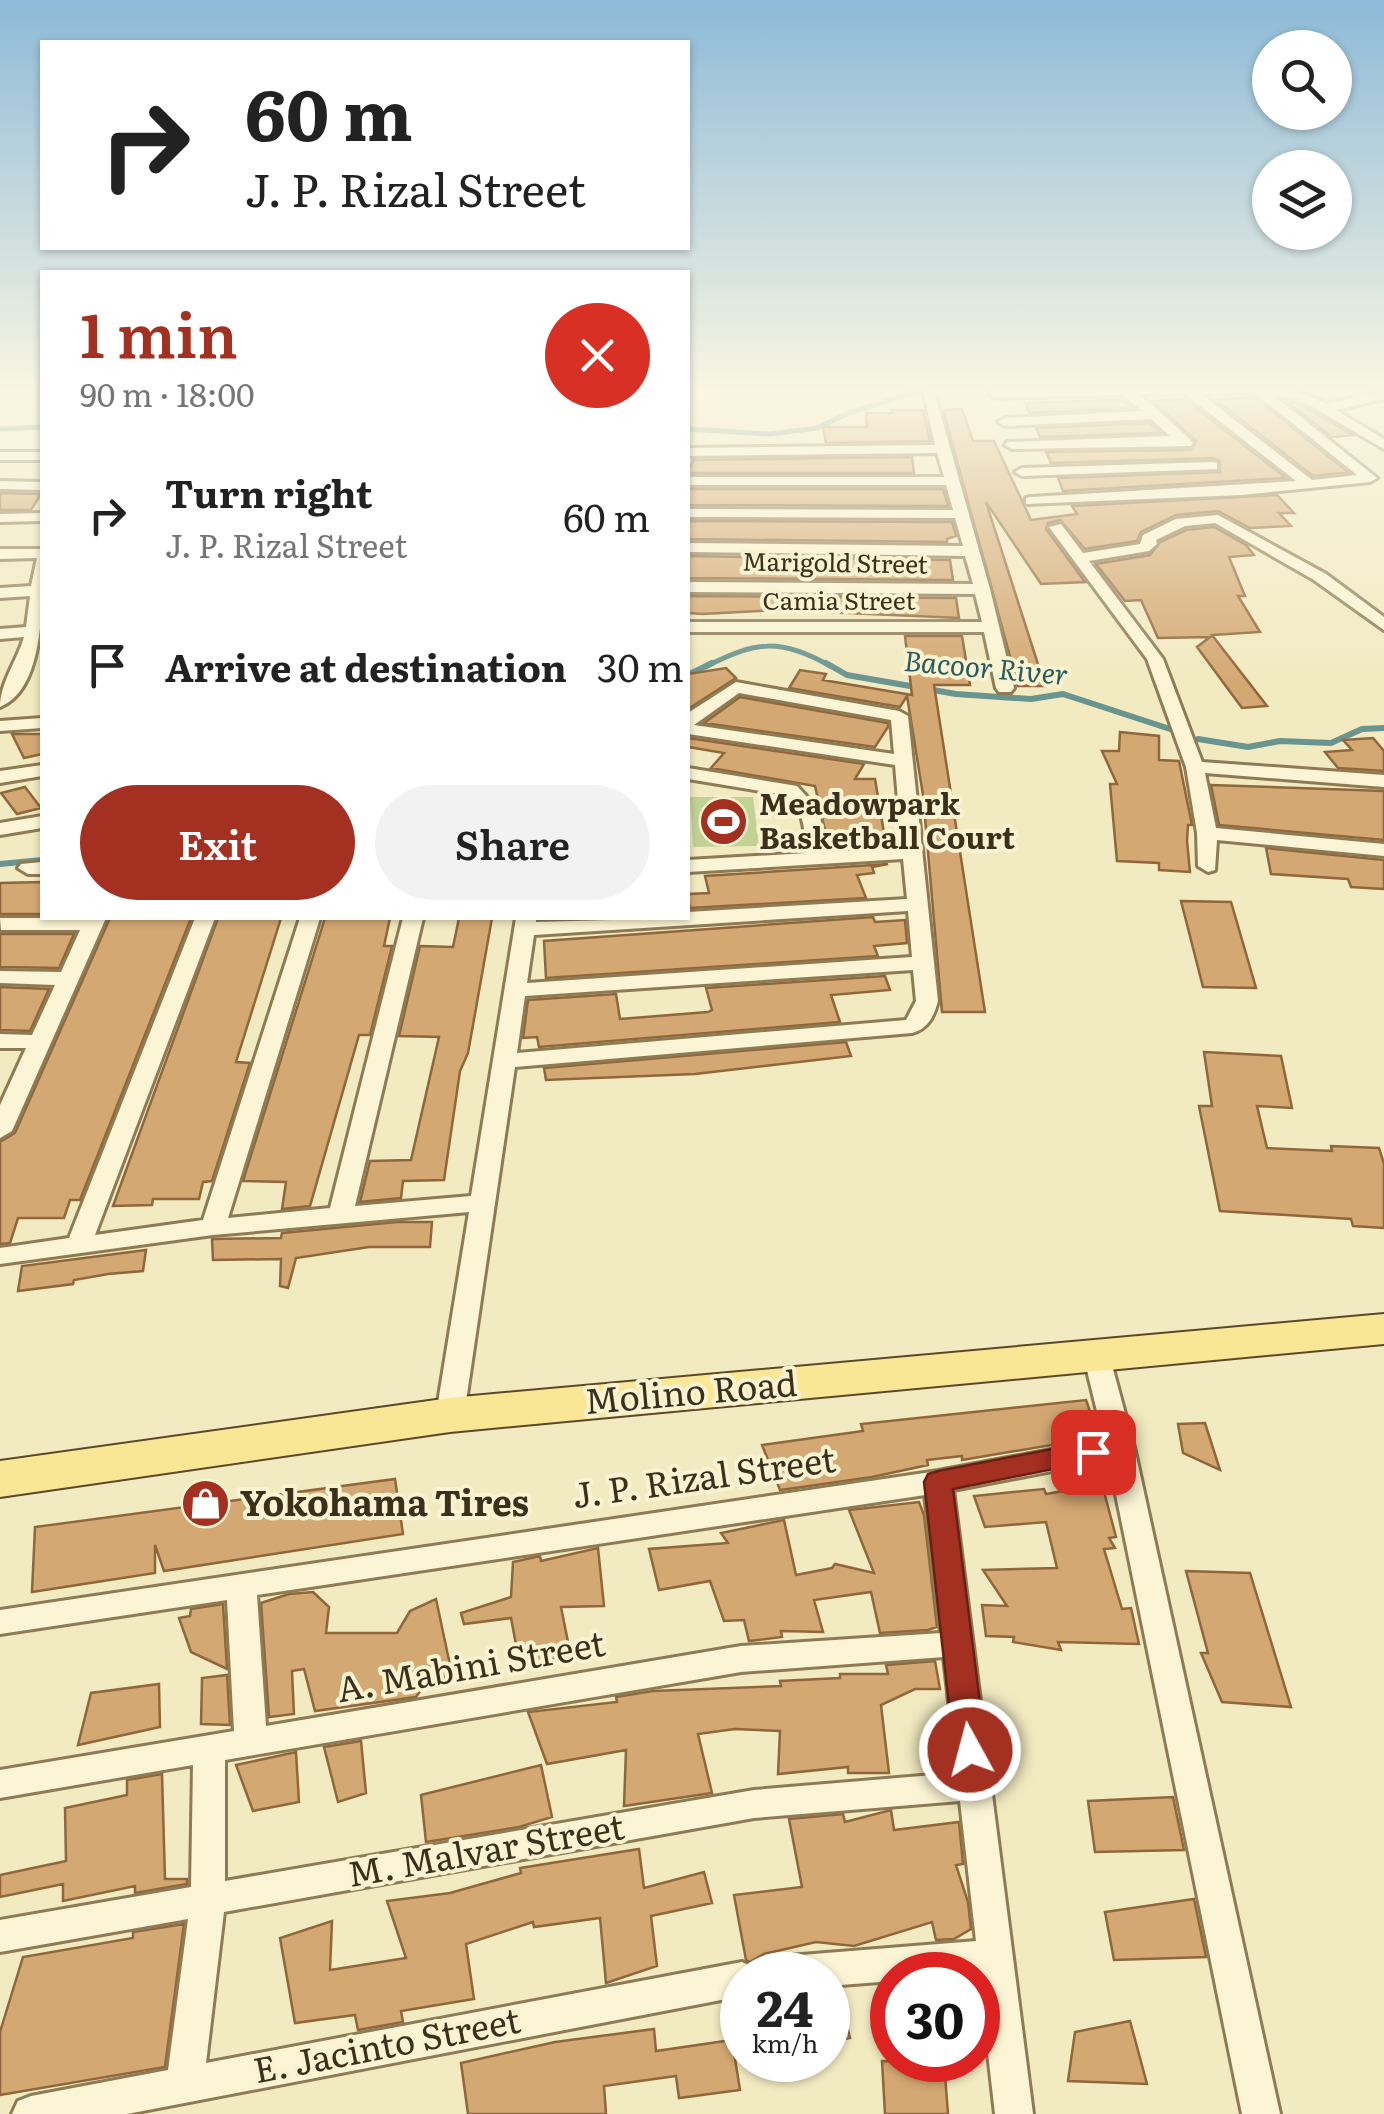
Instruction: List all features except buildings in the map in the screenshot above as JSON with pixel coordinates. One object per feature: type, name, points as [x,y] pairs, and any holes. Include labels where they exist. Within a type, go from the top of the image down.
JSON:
[{"type":"main road","name":"Molino Road","points":[[0,1479],[450,1415],[1384,1330]]},
{"type":"street","points":[[953,486],[1004,688]]},
{"type":"street","points":[[1026,486],[1033,506],[1293,486]]},
{"type":"street","points":[[1235,486],[1241,491]]},
{"type":"street","points":[[690,513],[961,514]]},
{"type":"street","points":[[0,518],[40,517]]},
{"type":"street","points":[[1080,558],[1144,548],[1149,544],[1148,538],[1158,531],[1205,518],[1218,519],[1320,577],[1384,626]]},
{"type":"street","points":[[1056,527],[1155,659],[1194,767],[1207,834],[1208,866]]},
{"type":"street","points":[[690,548],[972,551]]},
{"type":"street","points":[[0,554],[40,552]]},
{"type":"street","name":"Marigold Street","points":[[690,587],[982,589]]},
{"type":"street","points":[[0,593],[40,590],[38,631],[28,663],[20,680],[0,702]]},
{"type":"street","name":"Camia Street","points":[[690,627],[989,628]]},
{"type":"street","points":[[0,634],[38,631]]},
{"type":"street","points":[[0,680],[40,675]]},
{"type":"street","points":[[505,1061],[912,1026],[923,1014],[927,1001],[899,716],[736,688],[690,719]]},
{"type":"street","points":[[0,726],[40,723]]},
{"type":"street","points":[[690,728],[904,761]]},
{"type":"street","points":[[1194,767],[1382,780]]},
{"type":"street","points":[[0,777],[40,772]]},
{"type":"street","points":[[690,774],[790,790],[802,796],[810,804],[817,858]]},
{"type":"street","points":[[0,829],[40,822]]},
{"type":"street","points":[[1207,834],[1384,850]]},
{"type":"street","points":[[690,866],[912,853]]},
{"type":"street","points":[[690,915],[918,904]]},
{"type":"street","points":[[78,1245],[204,920]]},
{"type":"street","points":[[213,1227],[309,920]]},
{"type":"street","points":[[341,1215],[413,920]]},
{"type":"street","points":[[450,1415],[525,923],[587,920]]},
{"type":"street","points":[[0,1131],[94,921],[2,924]]},
{"type":"street","points":[[516,990],[923,963]]},
{"type":"street","points":[[0,977],[68,979]]},
{"type":"street","points":[[0,1041],[39,1042]]},
{"type":"street","points":[[0,1256],[213,1227],[482,1203]]},
{"type":"street","points":[[1097,1358],[1120,1447],[1261,2114]]},
{"type":"street","name":"J. P. Rizal Street","points":[[0,1622],[938,1482],[1120,1447]]},
{"type":"street","points":[[938,1482],[995,1952]]},
{"type":"street","points":[[241,1584],[251,1743]]},
{"type":"street","name":"A. Mabini Street","points":[[0,1784],[741,1658],[956,1644]]},
{"type":"street","points":[[164,2096],[208,1900],[209,1751]]},
{"type":"street","name":"M. Malvar Street","points":[[0,1936],[754,1804],[974,1786]]},
{"type":"street","name":"E. Jacinto Street","points":[[31,2114],[164,2096],[720,1983]]},
{"type":"street","points":[[1000,1991],[1014,2114]]},
{"type":"green space","name":"Meadowpark Basketball Court","points":[[690,797],[753,797],[759,846],[693,847]]},
{"type":"waterway","name":"Bacoor River","points":[[707,666],[740,652],[768,646],[797,651],[830,666]]},
{"type":"waterway","name":"Bacoor River","points":[[690,674],[712,663]]},
{"type":"waterway","name":"Bacoor River","points":[[826,663],[847,675],[956,694],[1031,699],[1063,694],[1170,729]]},
{"type":"waterway","name":"Bacoor River","points":[[1198,739],[1248,747],[1280,741],[1331,743],[1362,729],[1384,728]]},
{"type":"waterway","name":"Bacoor River","points":[[0,864],[40,860]]},
{"type":"place","name":"Meadowpark Basketball Court","points":[[724,822]]},
{"type":"place","name":"Yokohama Tires","points":[[205,1504]]},
{"type":"route","points":[[970,1750],[938,1482],[1093,1452]]}]
